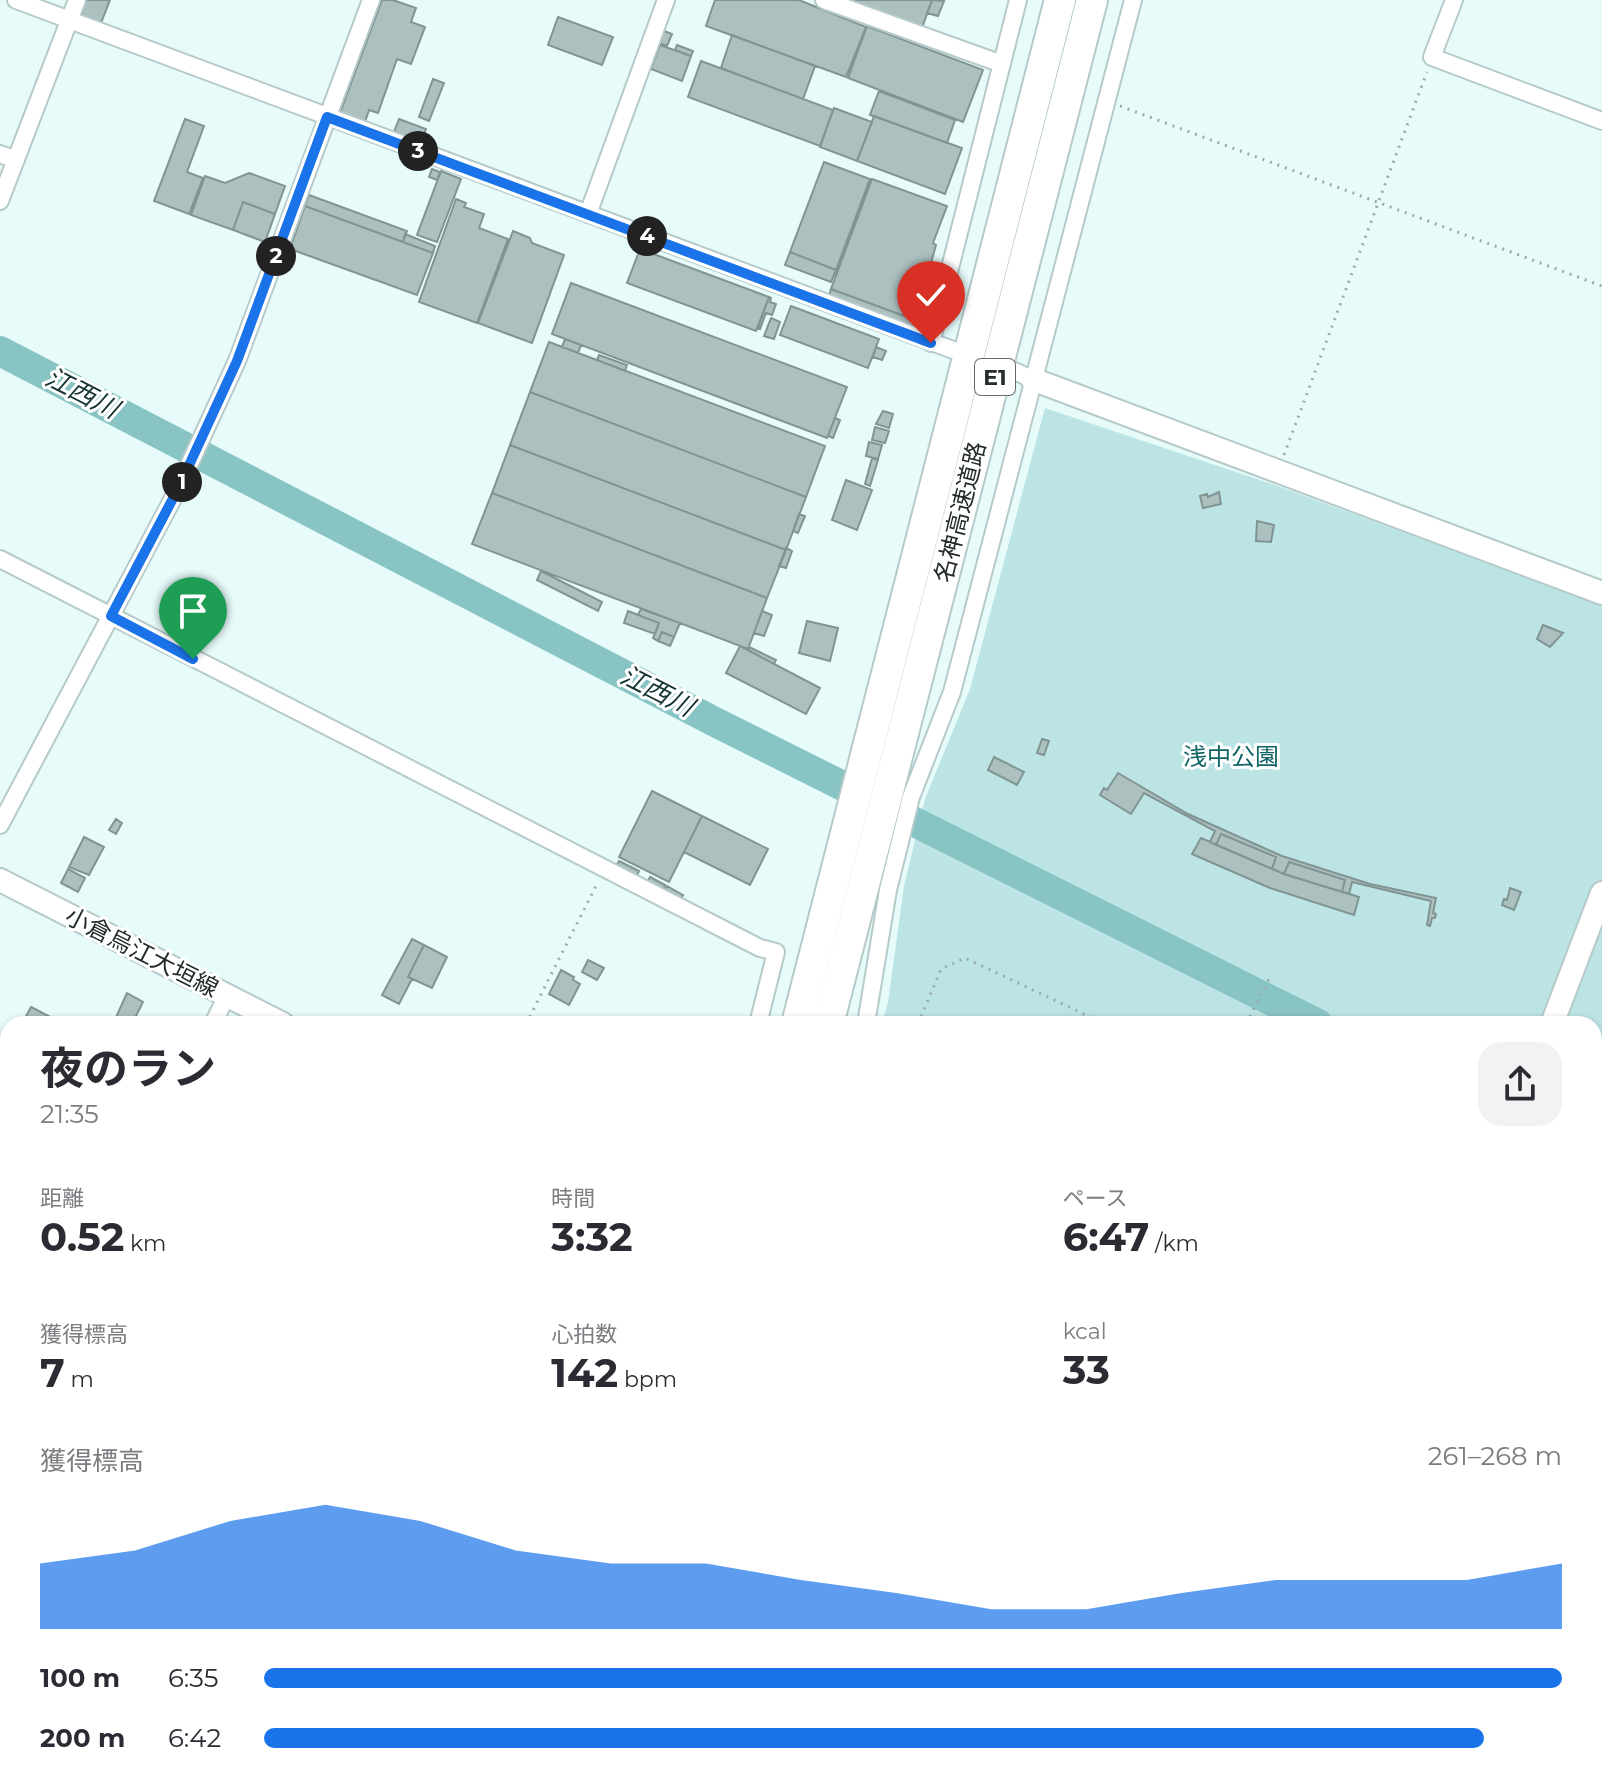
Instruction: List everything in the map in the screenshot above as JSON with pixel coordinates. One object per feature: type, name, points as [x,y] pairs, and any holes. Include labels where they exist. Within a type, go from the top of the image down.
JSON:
[{"type":"highway","name":"名神高速道路","points":[[831,1016],[876,889],[883,752],[1060,0]]},
{"type":"highway","name":"名神高速道路","points":[[799,1016],[836,875],[883,752],[1092,0]]},
{"type":"street","points":[[16,0],[953,350]]},
{"type":"street","points":[[0,201],[8,157],[77,0]]},
{"type":"street","points":[[0,825],[207,429],[237,361],[371,0]]},
{"type":"street","points":[[588,214],[666,0]]},
{"type":"street","points":[[824,0],[1002,64]]},
{"type":"street","points":[[931,343],[1018,0]]},
{"type":"street","points":[[867,1016],[876,889],[952,692],[1022,374],[1106,101],[1133,0]]},
{"type":"street","points":[[1454,0],[1432,57],[1602,121]]},
{"type":"street","points":[[1022,374],[1602,593]]},
{"type":"street","points":[[0,559],[604,870],[760,948],[776,952],[760,1016]]},
{"type":"street","name":"小倉烏江大垣線","points":[[0,880],[268,1016]]},
{"type":"street","points":[[1555,1016],[1602,893]]},
{"type":"street","points":[[217,1016],[227,995]]},
{"type":"path","points":[[1278,469],[1432,57]]},
{"type":"path","points":[[1106,101],[1602,286]]},
{"type":"path","points":[[530,1016],[604,870]]},
{"type":"path","points":[[921,1016],[941,969],[965,958],[1088,1016]]},
{"type":"path","points":[[1250,1016],[1271,975]]},
{"type":"green space","name":"浅中公園","points":[[1045,408],[1269,483],[1602,605],[1602,1016],[884,1016],[904,886],[925,799],[970,689]]},
{"type":"building","points":[[86,0],[110,0],[101,23],[81,15]]},
{"type":"building","points":[[382,0],[393,0],[416,8],[411,22],[425,27],[411,64],[397,59],[378,113],[369,110],[365,122],[340,113]]},
{"type":"building","points":[[715,0],[799,0],[866,27],[846,77],[706,26]]},
{"type":"building","points":[[848,0],[932,0],[922,28]]},
{"type":"building","points":[[932,0],[944,1],[938,16],[927,13]]},
{"type":"building","points":[[558,17],[613,37],[602,65],[548,45]]},
{"type":"building","points":[[867,26],[983,70],[963,122],[848,78]]},
{"type":"building","points":[[664,31],[672,34],[667,46],[659,43]]},
{"type":"building","points":[[732,35],[815,66],[803,99],[721,68]]},
{"type":"building","points":[[660,45],[691,56],[682,81],[651,69]]},
{"type":"building","points":[[677,45],[693,51],[691,56],[675,50]]},
{"type":"building","points":[[701,61],[833,110],[820,146],[688,97]]},
{"type":"building","points":[[433,79],[444,83],[429,121],[419,117]]},
{"type":"building","points":[[879,91],[955,120],[947,143],[870,115]]},
{"type":"building","points":[[834,108],[872,122],[857,161],[820,147]]},
{"type":"building","points":[[874,116],[962,148],[945,194],[857,161]]},
{"type":"building","points":[[185,119],[204,126],[187,172],[203,178],[189,214],[154,201]]},
{"type":"building","points":[[399,119],[426,129],[421,142],[394,132]]},
{"type":"building","points":[[824,162],[870,179],[836,270],[790,252]]},
{"type":"building","points":[[432,169],[440,172],[437,180],[429,177]]},
{"type":"building","points":[[441,171],[461,179],[437,242],[417,235]]},
{"type":"building","points":[[249,173],[285,186],[275,214],[243,202],[233,230],[191,215],[205,176],[225,183]]},
{"type":"building","points":[[872,179],[947,206],[933,243],[936,245],[915,320],[831,289]]},
{"type":"building","points":[[309,195],[407,231],[403,242],[305,206]]},
{"type":"building","points":[[456,199],[466,203],[464,207],[484,214],[479,228],[508,239],[477,323],[419,302]]},
{"type":"building","points":[[243,202],[275,214],[265,242],[233,230]]},
{"type":"building","points":[[305,206],[433,253],[417,295],[290,249]]},
{"type":"building","points":[[513,231],[530,238],[532,243],[564,255],[532,343],[478,323]]},
{"type":"building","points":[[405,234],[435,246],[433,253],[403,242]]},
{"type":"building","points":[[640,249],[769,297],[756,331],[627,283]]},
{"type":"building","points":[[790,252],[836,270],[831,282],[785,265]]},
{"type":"building","points":[[571,283],[847,387],[827,438],[552,334]]},
{"type":"building","points":[[831,289],[915,320],[913,328],[829,296]]},
{"type":"building","points":[[769,297],[770,302],[776,304],[772,315],[766,313],[760,329],[758,328]]},
{"type":"building","points":[[791,306],[879,339],[868,368],[780,335]]},
{"type":"building","points":[[771,318],[780,322],[774,339],[764,336]]},
{"type":"building","points":[[565,339],[581,345],[578,353],[562,347]]},
{"type":"building","points":[[549,342],[825,446],[806,497],[530,392]]},
{"type":"building","points":[[876,347],[886,351],[882,360],[873,357]]},
{"type":"building","points":[[599,355],[627,365],[625,371],[597,360]]},
{"type":"building","points":[[530,392],[806,497],[786,550],[510,445]]},
{"type":"building","points":[[883,411],[893,414],[889,428],[876,424]]},
{"type":"building","points":[[835,418],[840,420],[833,438],[828,436]]},
{"type":"building","points":[[875,427],[889,431],[885,443],[872,440]]},
{"type":"building","points":[[869,442],[882,445],[878,459],[866,456]]},
{"type":"building","points":[[510,445],[786,550],[767,598],[492,493]]},
{"type":"building","points":[[872,458],[878,460],[870,486],[865,484]]},
{"type":"building","points":[[846,480],[872,490],[857,530],[832,520]]},
{"type":"building","points":[[1219,492],[1221,504],[1203,508],[1200,496],[1207,494],[1208,497]]},
{"type":"building","points":[[492,493],[767,598],[748,649],[472,544]]},
{"type":"building","points":[[799,514],[805,516],[798,533],[793,531]]},
{"type":"building","points":[[1257,521],[1274,525],[1271,542],[1256,541]]},
{"type":"building","points":[[786,548],[792,551],[786,568],[779,566]]},
{"type":"building","points":[[541,571],[602,602],[598,611],[537,580]]},
{"type":"building","points":[[641,609],[680,623],[674,637],[662,632],[658,641],[653,638],[659,623],[638,615]]},
{"type":"building","points":[[628,611],[659,623],[655,634],[624,623]]},
{"type":"building","points":[[762,611],[772,615],[764,636],[754,633]]},
{"type":"building","points":[[807,621],[838,628],[830,661],[799,653]]},
{"type":"building","points":[[1543,625],[1563,633],[1550,647],[1537,639]]},
{"type":"building","points":[[662,632],[674,637],[670,646],[658,641]]},
{"type":"building","points":[[740,646],[820,688],[806,714],[726,673]]},
{"type":"building","points":[[749,647],[776,660],[774,664],[748,650]]},
{"type":"building","points":[[1042,739],[1049,741],[1044,755],[1037,753]]},
{"type":"building","points":[[994,757],[1024,772],[1017,785],[988,770]]},
{"type":"building","points":[[1118,773],[1188,814],[1282,856],[1370,884],[1436,898],[1435,918],[1432,918],[1430,926],[1427,925],[1431,901],[1352,882],[1349,894],[1342,892],[1345,880],[1289,862],[1284,874],[1272,869],[1276,857],[1221,834],[1216,845],[1210,842],[1215,831],[1144,793],[1131,814],[1100,795]]},
{"type":"building","points":[[652,791],[702,816],[669,882],[619,857]]},
{"type":"building","points":[[702,816],[768,849],[750,885],[684,852]]},
{"type":"building","points":[[116,819],[122,823],[116,834],[109,830]]},
{"type":"building","points":[[1221,834],[1276,857],[1272,869],[1216,845]]},
{"type":"building","points":[[84,837],[104,847],[89,875],[69,867]]},
{"type":"building","points":[[1201,838],[1284,874],[1359,897],[1354,915],[1270,888],[1192,854]]},
{"type":"building","points":[[619,861],[639,871],[636,878],[615,868]]},
{"type":"building","points":[[1289,862],[1345,880],[1342,892],[1284,874]]},
{"type":"building","points":[[68,869],[85,878],[78,892],[61,883]]},
{"type":"building","points":[[650,877],[665,885],[662,891],[647,883]]},
{"type":"building","points":[[667,886],[683,895],[680,900],[664,892]]},
{"type":"building","points":[[1510,888],[1521,892],[1514,910],[1502,905]]},
{"type":"building","points":[[412,939],[424,945],[399,1004],[382,995]]},
{"type":"building","points":[[424,945],[447,957],[432,988],[408,977]]},
{"type":"building","points":[[588,960],[604,968],[597,980],[582,972]]},
{"type":"building","points":[[561,970],[580,984],[569,1005],[549,994]]},
{"type":"building","points":[[127,993],[143,1002],[136,1016],[117,1016]]},
{"type":"building","points":[[31,1007],[48,1016],[26,1016]]},
{"type":"waterway","name":"江西川","points":[[0,351],[713,721],[1302,1016]]},
{"type":"route","points":[[193,659],[111,616],[179,487],[237,361],[327,117],[931,343]]}]
